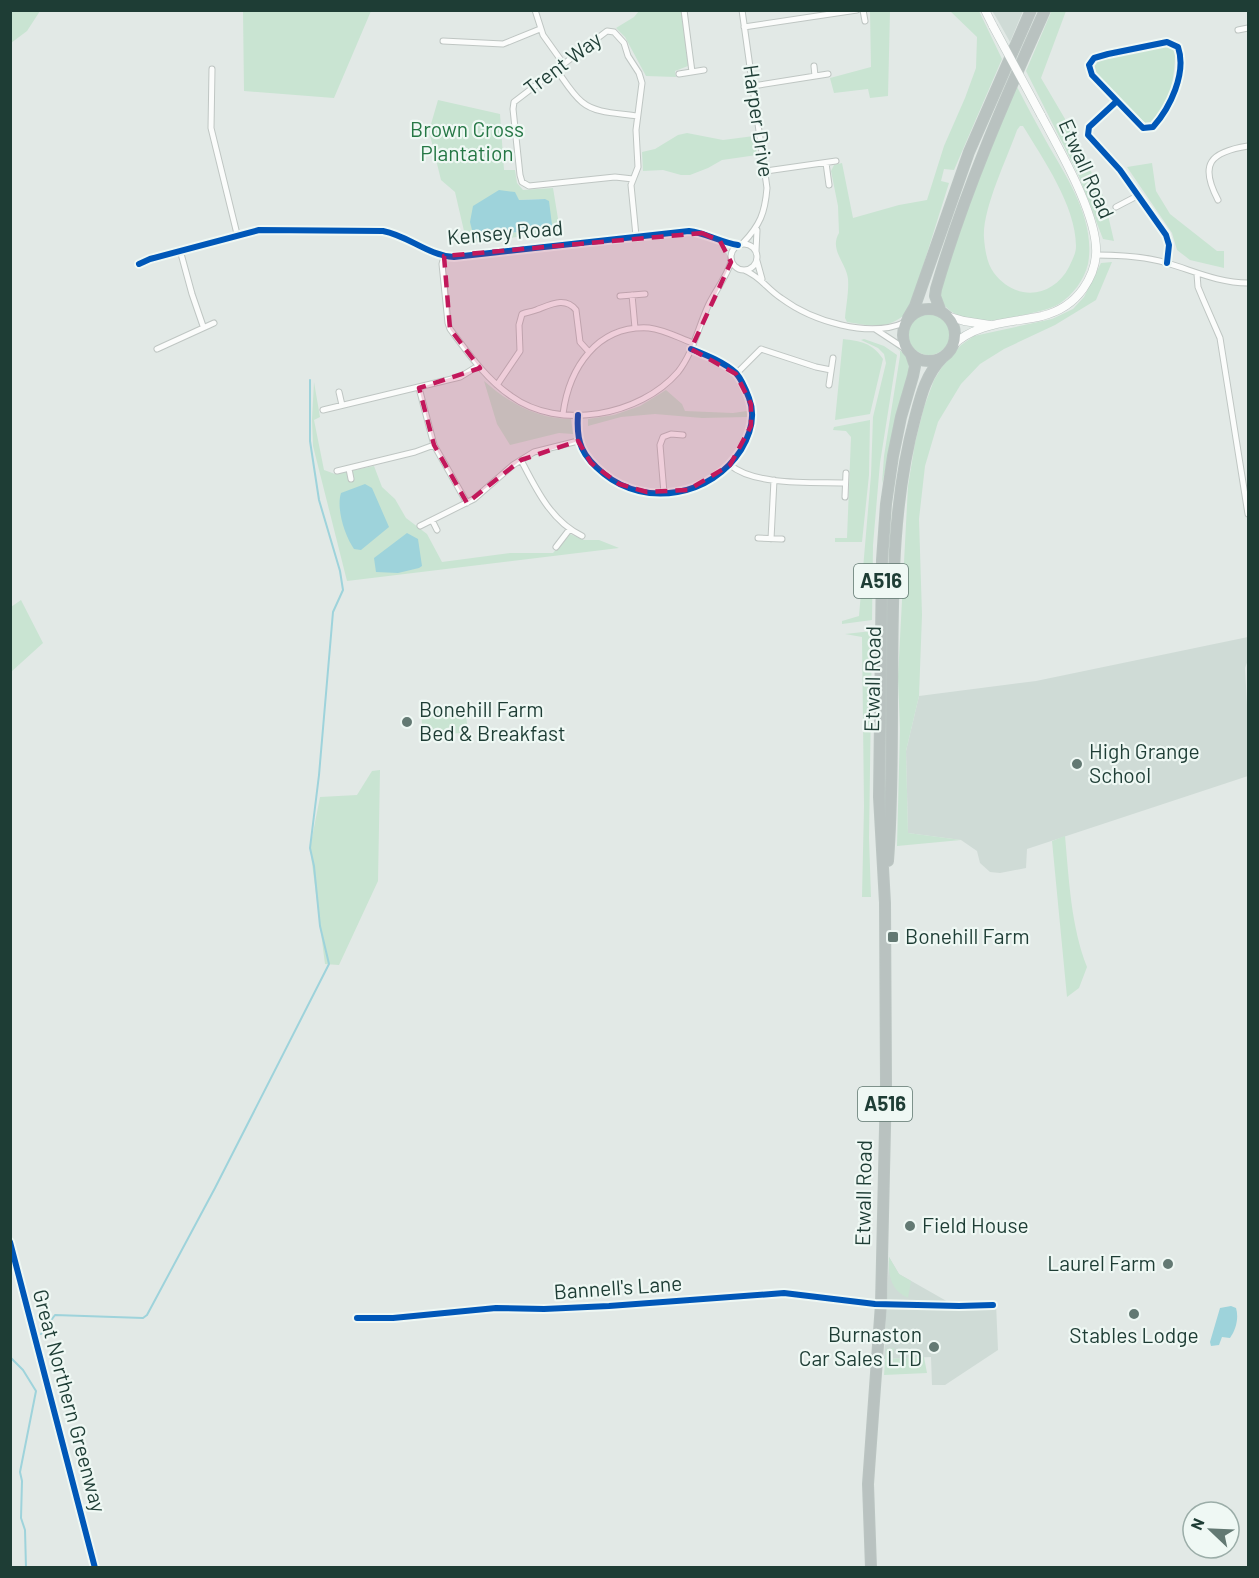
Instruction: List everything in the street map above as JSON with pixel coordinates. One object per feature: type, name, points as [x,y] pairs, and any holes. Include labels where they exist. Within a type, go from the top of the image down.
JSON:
[{"type":"highway","points":[[1030,10],[969,152],[915,306],[907,320],[903,339],[909,352],[924,361],[943,357],[952,346],[954,327],[935,296],[936,289],[990,139],[1045,10]]},
{"type":"highway","points":[[907,320],[923,309],[944,314]]},
{"type":"highway","name":"Etwall Road","points":[[881,1304],[886,1094],[885,903],[879,804],[882,560],[886,504],[893,456],[901,417],[914,376],[915,366],[909,352]]},
{"type":"highway","name":"Etwall Road","points":[[885,903],[892,811],[893,624],[897,521],[905,463],[918,407],[928,376],[943,357]]},
{"type":"highway","name":"A516","points":[[871,1568],[868,1511],[869,1460],[881,1304]]},
{"type":"street","points":[[535,10],[540,29],[563,63]]},
{"type":"street","points":[[684,10],[692,72]]},
{"type":"street","name":"Harper Drive","points":[[742,10],[766,171],[766,201],[756,230],[756,251]]},
{"type":"street","points":[[744,27],[856,10]]},
{"type":"street","points":[[863,10],[865,21]]},
{"type":"street","name":"Etwall Road","points":[[952,346],[966,334],[992,325],[1045,315],[1063,307],[1086,285],[1094,268],[1096,255],[1090,218],[1070,171],[985,10]]},
{"type":"street","points":[[1238,30],[1248,28]]},
{"type":"street","points":[[443,41],[502,44],[540,29]]},
{"type":"street","name":"Trent Way","points":[[633,179],[615,177],[529,186],[522,182],[513,105],[516,100],[603,32],[614,32],[624,43],[641,78],[636,136],[638,167],[631,185],[636,236]]},
{"type":"street","points":[[1167,42],[1178,47],[1179,65],[1175,90],[1168,107],[1153,128],[1143,128],[1117,101],[1090,71],[1089,65],[1092,60],[1108,54],[1167,42]]},
{"type":"street","points":[[814,66],[815,76]]},
{"type":"street","points":[[212,69],[211,128],[237,234]]},
{"type":"street","points":[[556,69],[576,96],[586,105],[594,109],[637,116]]},
{"type":"street","points":[[679,74],[704,70]]},
{"type":"street","points":[[753,86],[828,74]]},
{"type":"street","points":[[1117,101],[1089,127],[1087,133],[1120,170],[1166,235],[1169,245],[1167,263]]},
{"type":"street","points":[[1218,200],[1210,186],[1208,171],[1210,164],[1217,156],[1229,150],[1248,146]]},
{"type":"street","points":[[766,171],[836,161]]},
{"type":"street","points":[[826,163],[830,184]]},
{"type":"street","points":[[1203,189],[1210,186]]},
{"type":"street","points":[[1116,207],[1139,195]]},
{"type":"street","name":"Kensey Road","points":[[139,264],[237,234],[272,228],[383,231],[399,235],[427,251],[444,256],[468,256],[689,231],[710,235],[720,241],[740,244]]},
{"type":"street","name":"Harper Drive","points":[[740,244],[756,230]]},
{"type":"street","points":[[720,241],[731,260],[742,270],[762,279],[780,298],[810,315],[832,322],[875,329],[899,325],[907,320]]},
{"type":"street","points":[[444,256],[442,264],[448,323],[478,366],[513,398],[529,406],[564,414],[578,415],[634,404],[651,394],[677,373],[692,346],[708,305],[724,279],[731,260],[732,249],[740,244],[751,245],[756,251],[762,279]]},
{"type":"street","points":[[180,250],[192,294],[204,326]]},
{"type":"street","points":[[1096,255],[1126,256],[1167,263],[1223,281],[1248,283]]},
{"type":"street","points":[[724,279],[753,266],[757,259]]},
{"type":"street","points":[[1197,274],[1203,299],[1220,338],[1247,492],[1248,513]]},
{"type":"street","points":[[620,296],[645,294]]},
{"type":"street","points":[[632,295],[635,328]]},
{"type":"street","points":[[497,385],[520,351],[519,325],[522,314],[545,305],[563,302],[573,306],[576,310],[580,342],[589,352]]},
{"type":"street","name":"Etwall Road","points":[[944,314],[964,321],[992,325]]},
{"type":"street","points":[[157,348],[213,322]]},
{"type":"street","points":[[564,414],[572,375],[589,352],[612,336],[635,328],[660,331],[692,346],[736,374],[751,404],[752,421],[744,444],[730,465],[714,478],[696,487],[664,493],[647,492],[620,484],[591,463],[578,441],[578,415]]},
{"type":"street","points":[[875,329],[909,352]]},
{"type":"street","points":[[736,374],[761,349],[831,370]]},
{"type":"street","points":[[829,385],[833,358]]},
{"type":"street","points":[[323,410],[460,377],[478,366]]},
{"type":"street","points":[[419,388],[434,445],[467,503]]},
{"type":"street","points":[[339,392],[342,405]]},
{"type":"street","points":[[664,493],[660,445],[663,437],[671,434],[682,435]]},
{"type":"street","points":[[420,526],[478,496],[506,470],[534,452],[578,441]]},
{"type":"street","points":[[337,471],[415,452],[434,445]]},
{"type":"street","points":[[521,460],[557,519],[569,530],[582,536]]},
{"type":"street","points":[[730,465],[739,472],[774,480],[845,483]]},
{"type":"street","points":[[349,469],[351,479]]},
{"type":"street","points":[[845,497],[846,473]]},
{"type":"street","points":[[771,539],[774,480]]},
{"type":"street","points":[[432,520],[437,530]]},
{"type":"street","points":[[556,547],[569,530]]},
{"type":"street","points":[[758,538],[782,539]]},
{"type":"street","name":"Bannell's Lane","points":[[357,1318],[393,1318],[496,1308],[544,1309],[609,1306],[784,1293],[850,1303],[993,1305]]},
{"type":"highlighted area","points":[[702,233],[720,241],[731,262],[691,349],[736,374],[751,404],[751,426],[730,465],[688,490],[647,492],[619,484],[591,463],[578,441],[521,460],[467,503],[434,445],[419,388],[480,368],[450,329],[444,256]]},
{"type":"shaded area","points":[[992,11],[1023,11],[1010,42],[996,17]]},
{"type":"shaded area","name":"High Grange School","points":[[1248,637],[1248,660],[1245,668],[1248,776],[1027,849],[1026,868],[1000,873],[990,872],[980,863],[977,851],[961,840],[908,833],[906,751],[919,696],[1036,681]]},
{"type":"shaded area","points":[[889,1257],[899,1274],[950,1303],[996,1303],[998,1350],[945,1385],[932,1385],[931,1357],[884,1359]]},
{"type":"green space","points":[[11,10],[40,11],[27,31],[11,43]]},
{"type":"green space","points":[[243,10],[371,11],[334,98],[244,91]]},
{"type":"green space","points":[[1052,10],[1066,11],[1041,78],[1068,124],[1104,198],[1114,241],[1103,239],[1078,174],[1026,71]]},
{"type":"green space","points":[[639,11],[682,11],[688,66],[675,71],[676,77],[646,76],[625,37],[616,28],[634,17]]},
{"type":"green space","points":[[870,11],[890,11],[888,96],[870,98],[868,89],[834,93],[830,78],[871,67]]},
{"type":"green space","points":[[950,11],[979,11],[1002,59],[954,170],[944,169],[941,181],[949,183],[909,311],[894,322],[880,326],[847,322],[845,318],[848,279],[836,245],[839,233],[838,206],[831,171],[834,165],[842,163],[853,218],[927,200],[944,146],[976,68],[977,37]]},
{"type":"green space","points":[[1169,46],[1175,54],[1174,73],[1169,94],[1161,113],[1147,125],[1093,71],[1092,65],[1098,59]]},
{"type":"green space","points":[[1016,85],[1078,200],[1088,231],[1088,264],[1077,287],[1059,304],[1023,315],[978,321],[957,315],[946,307],[940,290],[975,188]],"holes":[[[1023,126],[1065,199],[1075,231],[1076,246],[1073,259],[1062,277],[1054,285],[1034,292],[1013,289],[994,273],[988,261],[984,238],[984,226],[996,184],[1017,130]]]},
{"type":"green space","name":"Brown Cross Plantation","points":[[438,100],[500,114],[504,170],[515,170],[517,183],[523,190],[553,188],[560,231],[467,244],[455,192],[441,180],[429,131]],"holes":[[[545,199],[549,228],[481,238],[474,238],[472,229],[518,200]]]},
{"type":"green space","points":[[687,133],[723,140],[754,136],[757,155],[722,160],[690,175],[663,170],[643,171],[642,152],[655,149],[678,135]]},
{"type":"green space","points":[[1152,163],[1156,191],[1170,214],[1217,251],[1224,251],[1224,268],[1190,260],[1177,250],[1172,233],[1127,167]]},
{"type":"green space","points":[[1112,262],[1096,300],[1055,325],[1004,349],[980,364],[961,384],[938,422],[925,466],[919,519],[922,615],[919,696],[906,751],[908,833],[961,840],[897,846],[900,729],[898,677],[908,486],[924,407],[934,380],[961,345],[974,336],[1052,319],[1073,309],[1084,297],[1101,263]]},
{"type":"green space","points":[[929,313],[944,319],[950,334],[944,349],[929,355],[914,349],[908,334],[914,319]]},
{"type":"green space","points":[[843,339],[866,344],[875,349],[883,359],[870,414],[835,420]]},
{"type":"green space","points":[[861,340],[884,346],[897,355],[880,463],[873,545],[872,620],[842,624],[842,621],[859,616],[871,475],[873,417],[886,363],[884,354],[878,348]]},
{"type":"green space","points":[[891,343],[908,357],[909,372],[882,484],[884,456],[900,356],[900,351]]},
{"type":"green space","points":[[484,381],[514,403],[535,413],[571,419],[573,434],[559,433],[510,445],[497,424]]},
{"type":"green space","points":[[314,382],[320,417],[314,420],[324,470],[335,474],[374,466],[382,487],[395,499],[406,518],[427,534],[442,562],[510,553],[553,553],[570,534],[584,540],[599,540],[619,548],[347,581],[313,446]]},
{"type":"green space","points":[[666,390],[682,404],[685,411],[733,413],[747,411],[747,417],[702,418],[655,414],[621,417],[588,426],[588,419],[614,415],[640,406]]},
{"type":"green space","points":[[870,420],[869,475],[862,542],[835,542],[835,538],[847,538],[851,437],[846,431],[833,430],[834,427]]},
{"type":"green space","points":[[21,600],[43,643],[11,672],[11,607]]},
{"type":"green space","points":[[872,631],[869,838],[871,897],[862,897],[864,806],[862,637],[845,634]]},
{"type":"green space","points":[[465,707],[468,732],[423,737],[421,711]]},
{"type":"green space","points":[[380,770],[378,881],[339,965],[325,964],[310,848],[320,797],[357,795],[372,771]]},
{"type":"green space","points":[[1065,836],[1074,919],[1087,967],[1079,988],[1067,997],[1052,841]]},
{"type":"green space","points":[[889,1257],[899,1274],[911,1281],[908,1298],[897,1291],[891,1281]]},
{"type":"green space","points":[[894,1348],[893,1355],[887,1359],[924,1357],[927,1373],[884,1375],[886,1349]]},
{"type":"water","points":[[499,190],[515,192],[519,200],[545,199],[549,201],[552,225],[549,228],[494,235],[481,239],[474,238],[470,222],[473,206]]},
{"type":"water","points":[[365,484],[372,488],[389,527],[361,550],[354,549],[347,537],[342,522],[340,499],[341,493]]},
{"type":"water","points":[[407,533],[418,539],[422,566],[398,573],[376,572],[374,558]]},
{"type":"water","points":[[1231,1306],[1236,1308],[1237,1312],[1234,1331],[1230,1338],[1222,1337],[1219,1345],[1211,1346],[1210,1342],[1220,1308]]},
{"type":"waterway","points":[[41,1334],[55,1315],[143,1318],[147,1315],[215,1188],[329,964],[320,926],[310,848],[319,775],[333,612],[343,590],[340,571],[319,500],[310,441],[310,380]]},
{"type":"waterway","points":[[10,1357],[23,1370],[36,1391],[20,1472],[22,1481],[21,1518],[25,1530],[26,1568]]},
{"type":"cycle path","points":[[1117,101],[1143,128],[1153,127],[1171,100],[1179,79],[1178,47],[1167,42],[1094,58],[1089,65],[1092,75],[1117,101],[1089,127],[1088,135],[1120,170],[1166,235],[1169,245],[1167,263]]},
{"type":"cycle path","points":[[139,264],[150,259],[259,230],[383,231],[435,253],[454,257],[689,231],[738,245]]},
{"type":"cycle path","points":[[578,415],[578,434],[586,455],[604,474],[621,485],[639,491],[677,492],[696,487],[713,478],[729,466],[745,444],[750,431],[751,405],[744,385],[736,373],[709,356],[691,349]]},
{"type":"cycle path","name":"Great Northern Greenway","points":[[10,1242],[95,1568]]},
{"type":"cycle path","points":[[357,1318],[393,1318],[496,1308],[544,1309],[609,1306],[784,1293],[875,1304],[993,1305]]},
{"type":"place","name":"Bonehill Farm Bed & Breakfast","points":[[407,722]]},
{"type":"place","name":"High Grange School","points":[[1077,764]]},
{"type":"place","name":"Bonehill Farm","points":[[893,937]]},
{"type":"place","name":"Field House","points":[[910,1226]]},
{"type":"place","name":"Laurel Farm","points":[[1168,1264]]},
{"type":"place","name":"Stables Lodge","points":[[1134,1314]]},
{"type":"place","name":"Burnaston Car Sales LTD","points":[[934,1347]]}]
